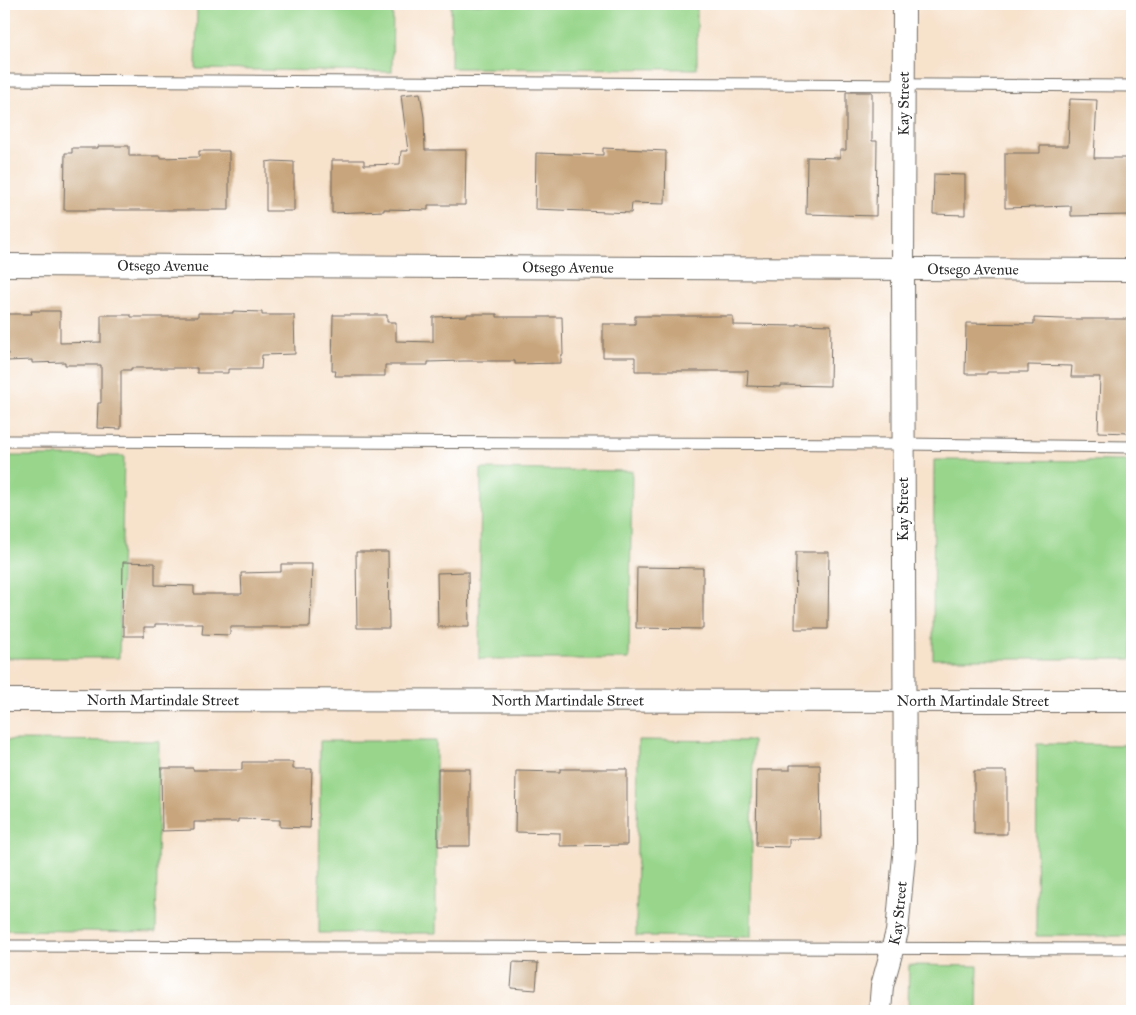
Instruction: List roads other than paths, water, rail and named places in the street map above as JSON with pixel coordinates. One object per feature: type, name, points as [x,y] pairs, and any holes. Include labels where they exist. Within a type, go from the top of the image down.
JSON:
[{"type":"street","name":"Kay Street","points":[[880,1011],[882,986],[897,932],[905,845],[903,444],[904,4]]},
{"type":"street","name":"Otsego Avenue","points":[[4,266],[1132,270]]},
{"type":"street","name":"North Martindale Street","points":[[4,700],[1132,701]]},
{"type":"lane","points":[[4,80],[1132,86]]},
{"type":"lane","points":[[4,441],[903,444],[1132,447]]},
{"type":"lane","points":[[4,946],[1132,949]]}]
